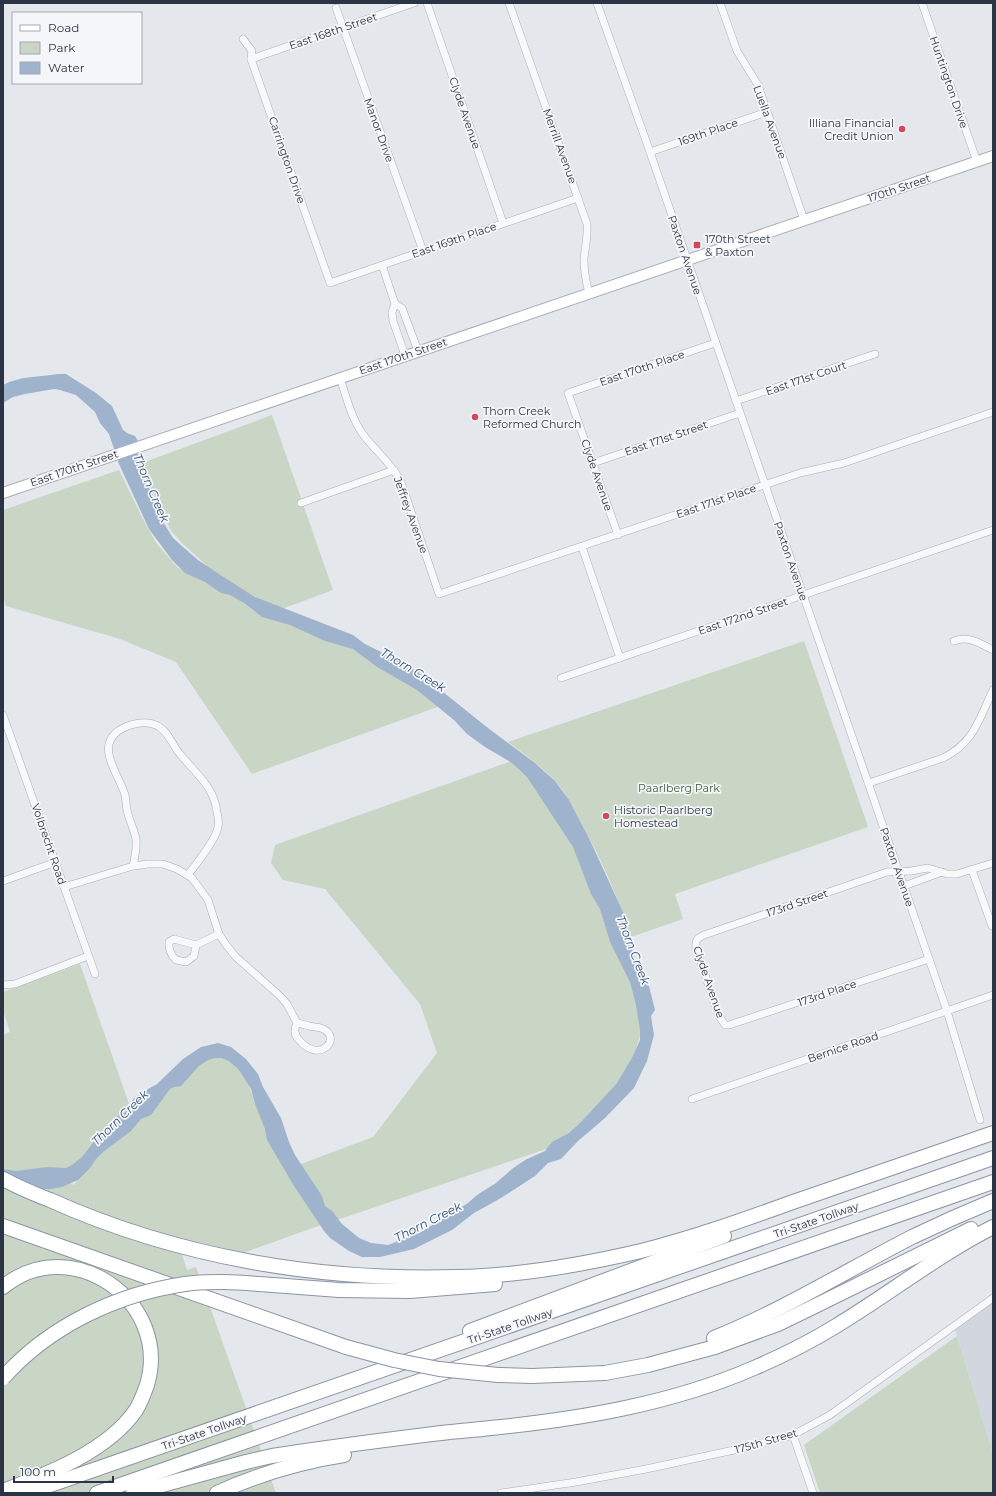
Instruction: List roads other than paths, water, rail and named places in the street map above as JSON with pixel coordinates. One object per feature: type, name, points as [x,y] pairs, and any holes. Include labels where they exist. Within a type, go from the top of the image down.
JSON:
[{"type":"highway","points":[[3,1179],[76,1212],[120,1228],[187,1248],[231,1258],[310,1271],[345,1274],[394,1277],[458,1277],[540,1270],[596,1261],[666,1244],[713,1230],[993,1133]]},
{"type":"highway","name":"Tri-State Tollway","points":[[27,1493],[993,1158]]},
{"type":"highway","points":[[384,1370],[483,1325],[786,1213],[858,1179]]},
{"type":"highway","name":"Tri-State Tollway","points":[[97,1493],[993,1182]]},
{"type":"highway","points":[[566,1374],[643,1360],[681,1350],[714,1338],[748,1324],[913,1237],[993,1201]]},
{"type":"highway","points":[[3,1226],[346,1347],[394,1360],[439,1369],[498,1375],[532,1376],[605,1373],[648,1365],[715,1347],[778,1324],[993,1218]]},
{"type":"highway","points":[[133,1493],[272,1456],[595,1414],[638,1406],[712,1385],[753,1369],[836,1326],[926,1266],[993,1227]]},
{"type":"highway","points":[[3,1287],[24,1274],[44,1269],[72,1268],[96,1275],[123,1294],[137,1311],[146,1328],[150,1343],[151,1357],[151,1368],[144,1393],[136,1409],[115,1432],[87,1452],[55,1470],[3,1491]]},
{"type":"highway","points":[[3,1378],[24,1357],[70,1324],[95,1310],[120,1300],[154,1290],[186,1284],[218,1282],[339,1290],[410,1291],[499,1283],[540,1270]]},
{"type":"highway","points":[[217,1493],[254,1477],[302,1462],[443,1439],[492,1428]]},
{"type":"street","name":"East 168th Street","points":[[251,59],[414,3]]},
{"type":"street","name":"Clyde Avenue","points":[[427,3],[503,223]]},
{"type":"street","name":"Merrill Avenue","points":[[509,3],[587,224],[588,236],[584,257],[584,271],[589,293]]},
{"type":"street","name":"Paxton Avenue","points":[[597,3],[869,783],[947,1011],[980,1120]]},
{"type":"street","name":"Luella Avenue","points":[[720,3],[737,51],[758,85],[804,220]]},
{"type":"street","name":"Huntington Drive","points":[[922,3],[977,162]]},
{"type":"street","name":"Manor Drive","points":[[336,8],[423,251]]},
{"type":"street","name":"Carrington Drive","points":[[243,39],[252,51],[251,59],[330,283]]},
{"type":"street","name":"169th Place","points":[[650,152],[767,112]]},
{"type":"street","name":"170th Street","points":[[804,220],[993,156]]},
{"type":"street","name":"East 169th Place","points":[[330,283],[578,198]]},
{"type":"street","name":"East 170th Street","points":[[3,493],[804,220]]},
{"type":"street","points":[[382,265],[395,304],[392,312],[393,321],[405,356]]},
{"type":"street","points":[[395,304],[402,308],[418,351]]},
{"type":"street","name":"East 170th Place","points":[[568,393],[715,344]]},
{"type":"street","name":"East 171st Court","points":[[736,401],[875,354]]},
{"type":"street","name":"Jeffrey Avenue","points":[[340,378],[359,428],[368,442],[394,470],[401,482],[439,594]]},
{"type":"street","name":"Clyde Avenue","points":[[568,393],[618,535]]},
{"type":"street","name":"East 171st Place","points":[[439,594],[618,535],[765,484],[810,470],[844,463],[993,412]]},
{"type":"street","name":"East 171st Street","points":[[593,463],[740,413]]},
{"type":"street","points":[[301,503],[394,470]]},
{"type":"street","name":"East 172nd Street","points":[[561,678],[993,530]]},
{"type":"street","points":[[582,547],[620,658]]},
{"type":"street","points":[[954,641],[960,638],[970,639],[993,650]]},
{"type":"street","points":[[869,783],[943,758],[953,753],[972,735],[993,690]]},
{"type":"street","name":"Volbrecht Road","points":[[3,715],[95,974]]},
{"type":"street","points":[[133,866],[136,841],[126,809],[125,796],[109,754],[108,747],[113,736],[118,731],[134,724],[144,723],[158,726],[164,731],[179,754],[205,782],[217,806],[218,827],[214,838],[188,876]]},
{"type":"street","points":[[3,881],[56,862]]},
{"type":"street","points":[[904,886],[942,872],[952,874],[972,870],[993,863]]},
{"type":"street","points":[[64,887],[133,866],[163,864],[177,869],[199,886],[208,900],[219,934],[236,957],[280,996],[290,1009],[297,1023]]},
{"type":"street","name":"173rd Street","points":[[696,940],[704,935],[887,872],[911,871],[928,868],[942,872]]},
{"type":"street","points":[[972,870],[992,926]]},
{"type":"street","points":[[196,945],[219,934]]},
{"type":"street","name":"Clyde Avenue","points":[[696,940],[696,948],[719,1016],[725,1025]]},
{"type":"street","points":[[3,985],[15,984],[88,956]]},
{"type":"street","name":"173rd Place","points":[[725,1025],[735,1024],[929,958]]},
{"type":"street","name":"Bernice Road","points":[[692,1099],[993,995]]},
{"type":"street","points":[[297,1023],[321,1028],[328,1033],[330,1042],[327,1047],[316,1051],[310,1050],[298,1039],[295,1034],[294,1028],[297,1023]]},
{"type":"street","name":"175th Street","points":[[501,1493],[576,1482],[646,1469],[734,1450],[793,1435],[830,1415],[993,1298]]},
{"type":"street","points":[[793,1435],[813,1493]]},
{"type":"water","name":"Thorn Creek","points":[[66,374],[96,393],[112,406],[123,430],[135,436],[138,441],[138,462],[143,478],[152,493],[160,517],[173,538],[198,560],[255,597],[353,635],[365,644],[418,672],[488,728],[535,763],[555,781],[569,800],[588,836],[623,912],[631,937],[633,953],[639,969],[648,982],[655,1010],[651,1016],[654,1035],[647,1061],[634,1088],[605,1118],[578,1141],[561,1159],[548,1163],[535,1176],[474,1213],[452,1230],[414,1249],[380,1257],[362,1257],[349,1251],[330,1238],[294,1186],[267,1140],[265,1129],[251,1089],[239,1070],[230,1062],[222,1058],[208,1060],[199,1066],[181,1086],[170,1089],[151,1115],[141,1119],[131,1131],[103,1152],[78,1180],[62,1187],[50,1189],[33,1189],[3,1185],[3,1169],[16,1171],[47,1167],[66,1168],[72,1165],[82,1157],[119,1115],[129,1109],[133,1099],[157,1084],[183,1059],[201,1047],[218,1043],[231,1047],[246,1059],[258,1074],[263,1087],[281,1118],[295,1155],[322,1196],[325,1206],[332,1211],[342,1224],[359,1238],[371,1243],[388,1245],[421,1232],[468,1203],[477,1195],[496,1183],[512,1169],[525,1160],[545,1151],[552,1142],[569,1133],[617,1083],[633,1056],[640,1040],[636,1005],[630,982],[610,942],[600,909],[591,894],[573,847],[527,777],[512,763],[467,734],[454,720],[417,690],[377,667],[353,649],[325,641],[290,625],[262,617],[244,603],[230,595],[221,593],[205,582],[185,573],[172,560],[149,529],[119,464],[109,434],[100,423],[95,412],[76,395],[54,389],[13,397],[3,403],[3,385],[23,378]]},
{"type":"place","name":"Illiana Financial Credit Union","points":[[902,129]]},
{"type":"place","name":"170th Street & Paxton","points":[[697,245]]},
{"type":"place","name":"Thorn Creek Reformed Church","points":[[475,417]]},
{"type":"place","name":"Historic Paarlberg Homestead","points":[[606,816]]},
{"type":"park label","name":"Paarlberg Park","points":[[679,788]]}]
